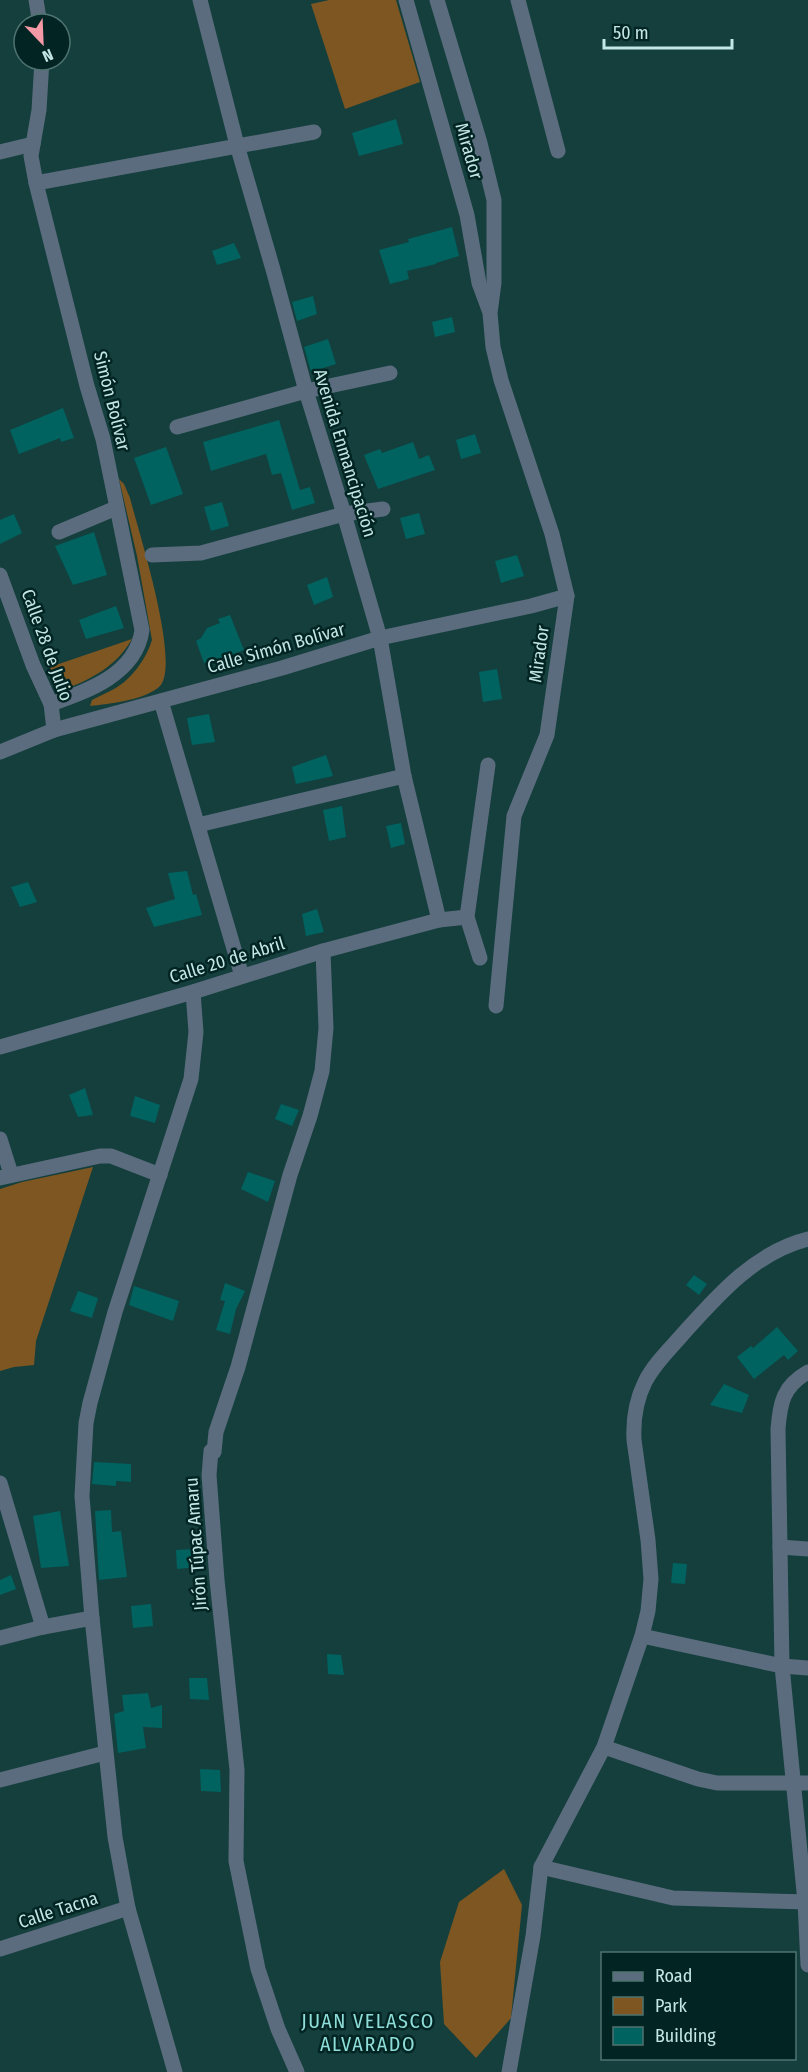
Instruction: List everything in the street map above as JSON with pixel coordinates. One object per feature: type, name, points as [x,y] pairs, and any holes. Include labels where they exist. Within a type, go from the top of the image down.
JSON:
[{"type":"street","name":"Avenida Enmancipación","points":[[200,0],[237,145],[306,391],[380,638],[404,776],[439,920]]},
{"type":"street","name":"Mirador","points":[[406,0],[467,215],[479,284],[490,313]]},
{"type":"street","name":"Mirador","points":[[436,0],[480,143],[494,200],[494,283],[490,313],[493,347],[501,380],[552,534],[567,596],[547,735],[514,816],[496,1006]]},
{"type":"street","points":[[518,0],[558,151]]},
{"type":"street","name":"Simón Bolívar","points":[[41,72],[39,110],[31,156],[87,386],[103,439],[142,630],[140,642],[127,662],[107,679],[85,692],[51,704]]},
{"type":"street","points":[[36,183],[314,132]]},
{"type":"street","points":[[0,152],[33,144]]},
{"type":"street","points":[[177,427],[306,391],[390,373]]},
{"type":"street","points":[[59,532],[116,508]]},
{"type":"street","points":[[152,555],[201,553],[344,514],[383,509]]},
{"type":"street","name":"Calle 28 de Julio","points":[[0,575],[33,666],[51,704],[54,729]]},
{"type":"street","name":"Calle Simón Bolívar","points":[[0,752],[54,729],[282,668],[380,638],[531,606],[567,596]]},
{"type":"street","points":[[161,701],[242,976]]},
{"type":"street","points":[[480,958],[467,917],[488,765]]},
{"type":"street","points":[[198,825],[404,776]]},
{"type":"street","name":"Calle 20 de Abril","points":[[0,1047],[193,992],[323,951],[439,920],[467,917]]},
{"type":"street","name":"Jirón Túpac Amaru","points":[[297,2072],[278,2029],[258,1969],[236,1861],[237,1770],[217,1580],[209,1475],[211,1451],[214,1452],[216,1432],[238,1367],[290,1175],[322,1071],[326,1028],[323,951]]},
{"type":"street","points":[[176,2072],[128,1908],[116,1837],[105,1753],[82,1496],[86,1424],[90,1403],[115,1312],[191,1079],[196,1032],[193,992]]},
{"type":"street","points":[[0,1139],[6,1176],[100,1155],[111,1156],[160,1175]]},
{"type":"street","points":[[508,2072],[542,1867],[604,1747],[642,1636],[648,1611],[651,1578],[648,1540],[634,1440],[635,1417],[640,1394],[655,1366],[723,1289],[781,1248],[808,1239]]},
{"type":"street","points":[[808,1372],[790,1387],[781,1402],[778,1429],[782,1666],[800,1783],[808,1965]]},
{"type":"street","points":[[0,1483],[44,1626]]},
{"type":"street","points":[[780,1547],[808,1549]]},
{"type":"street","points":[[0,1638],[44,1626],[92,1618]]},
{"type":"street","points":[[642,1636],[782,1666],[808,1668]]},
{"type":"street","points":[[604,1747],[698,1779],[717,1783],[800,1783]]},
{"type":"street","points":[[0,1780],[105,1753]]},
{"type":"street","points":[[542,1867],[673,1898],[806,1902]]},
{"type":"street","name":"Calle Tacna","points":[[0,1949],[128,1908]]},
{"type":"green space","points":[[329,0],[396,0],[420,82],[345,109],[311,4]]},
{"type":"green space","points":[[119,479],[124,484],[130,498],[149,565],[162,625],[165,673],[160,686],[146,695],[90,706],[92,700],[121,685],[132,674],[142,661],[152,640],[137,556]]},
{"type":"green space","points":[[132,639],[126,649],[110,665],[82,682],[60,691],[50,667]]},
{"type":"green space","points":[[93,1167],[36,1341],[34,1365],[0,1371],[0,1189]]},
{"type":"green space","points":[[504,1869],[522,1905],[511,2018],[476,2058],[444,2024],[440,1962],[459,1902]]},
{"type":"building","points":[[396,119],[403,144],[359,156],[352,133]]},
{"type":"building","points":[[452,227],[459,256],[407,271],[409,279],[390,284],[379,250]]},
{"type":"building","points":[[234,243],[241,258],[217,265],[212,251]]},
{"type":"building","points":[[313,296],[317,314],[297,321],[292,302]]},
{"type":"building","points":[[452,317],[455,332],[435,337],[432,322]]},
{"type":"building","points":[[328,339],[336,364],[311,372],[304,347]]},
{"type":"building","points":[[63,408],[74,438],[61,442],[60,438],[19,454],[10,430]]},
{"type":"building","points":[[279,420],[300,490],[310,487],[315,503],[292,510],[281,473],[272,475],[266,454],[211,471],[203,442]]},
{"type":"building","points":[[475,434],[481,453],[461,459],[456,440]]},
{"type":"building","points":[[413,442],[419,459],[429,455],[435,470],[378,489],[364,455],[380,449],[382,453]]},
{"type":"building","points":[[166,447],[183,494],[151,505],[134,458]]},
{"type":"building","points":[[222,502],[229,526],[211,531],[204,507]]},
{"type":"building","points":[[419,513],[425,534],[406,539],[400,518]]},
{"type":"building","points":[[14,514],[22,533],[0,544],[0,520]]},
{"type":"building","points":[[94,532],[107,575],[73,585],[55,546]]},
{"type":"building","points":[[517,555],[524,576],[501,583],[495,561]]},
{"type":"building","points":[[327,577],[333,597],[314,605],[307,585]]},
{"type":"building","points":[[116,606],[124,628],[86,639],[79,620]]},
{"type":"building","points":[[230,615],[244,650],[220,660],[204,663],[196,641],[201,638],[207,628],[220,623],[218,619]]},
{"type":"building","points":[[497,669],[502,699],[483,702],[479,672]]},
{"type":"building","points":[[209,714],[215,742],[192,745],[187,718]]},
{"type":"building","points":[[326,755],[333,776],[296,784],[292,767]]},
{"type":"building","points":[[342,806],[346,837],[329,841],[323,810]]},
{"type":"building","points":[[401,823],[405,844],[391,848],[386,826]]},
{"type":"building","points":[[187,871],[193,895],[196,894],[202,915],[154,927],[146,908],[175,899],[168,873]]},
{"type":"building","points":[[28,882],[37,902],[20,907],[11,887]]},
{"type":"building","points":[[317,909],[324,932],[306,936],[302,914]]},
{"type":"building","points":[[85,1088],[93,1115],[78,1117],[69,1095]]},
{"type":"building","points":[[135,1096],[160,1105],[155,1123],[130,1116]]},
{"type":"building","points":[[281,1104],[299,1110],[292,1126],[275,1119]]},
{"type":"building","points":[[248,1172],[275,1181],[268,1202],[241,1189]]},
{"type":"building","points":[[694,1275],[707,1284],[699,1295],[686,1285]]},
{"type":"building","points":[[225,1283],[245,1291],[236,1309],[230,1334],[216,1330],[225,1301],[220,1300]]},
{"type":"building","points":[[134,1286],[179,1301],[173,1321],[129,1305]]},
{"type":"building","points":[[78,1291],[98,1298],[92,1318],[70,1311]]},
{"type":"building","points":[[777,1327],[798,1351],[788,1360],[784,1355],[754,1379],[737,1357],[751,1346],[753,1348]]},
{"type":"building","points":[[724,1384],[749,1395],[742,1413],[710,1405]]},
{"type":"building","points":[[94,1462],[131,1464],[131,1482],[116,1481],[116,1486],[92,1484]]},
{"type":"building","points":[[111,1510],[112,1532],[121,1531],[127,1577],[99,1580],[95,1511]]},
{"type":"building","points":[[60,1511],[69,1566],[41,1568],[33,1516]]},
{"type":"building","points":[[195,1549],[197,1567],[177,1569],[176,1550]]},
{"type":"building","points":[[673,1563],[687,1564],[685,1584],[671,1583]]},
{"type":"building","points":[[11,1575],[16,1589],[0,1595],[0,1580]]},
{"type":"building","points":[[151,1604],[153,1626],[133,1628],[131,1606]]},
{"type":"building","points":[[327,1654],[341,1655],[344,1675],[328,1674]]},
{"type":"building","points":[[189,1678],[207,1678],[209,1700],[190,1699]]},
{"type":"building","points":[[148,1693],[151,1708],[162,1705],[162,1728],[143,1727],[146,1748],[118,1753],[114,1714],[124,1711],[122,1695]]},
{"type":"building","points":[[200,1769],[220,1770],[221,1792],[201,1791]]},
{"type":"district","name":"JUAN VELASCO ALVARADO","points":[[368,2032]]}]
